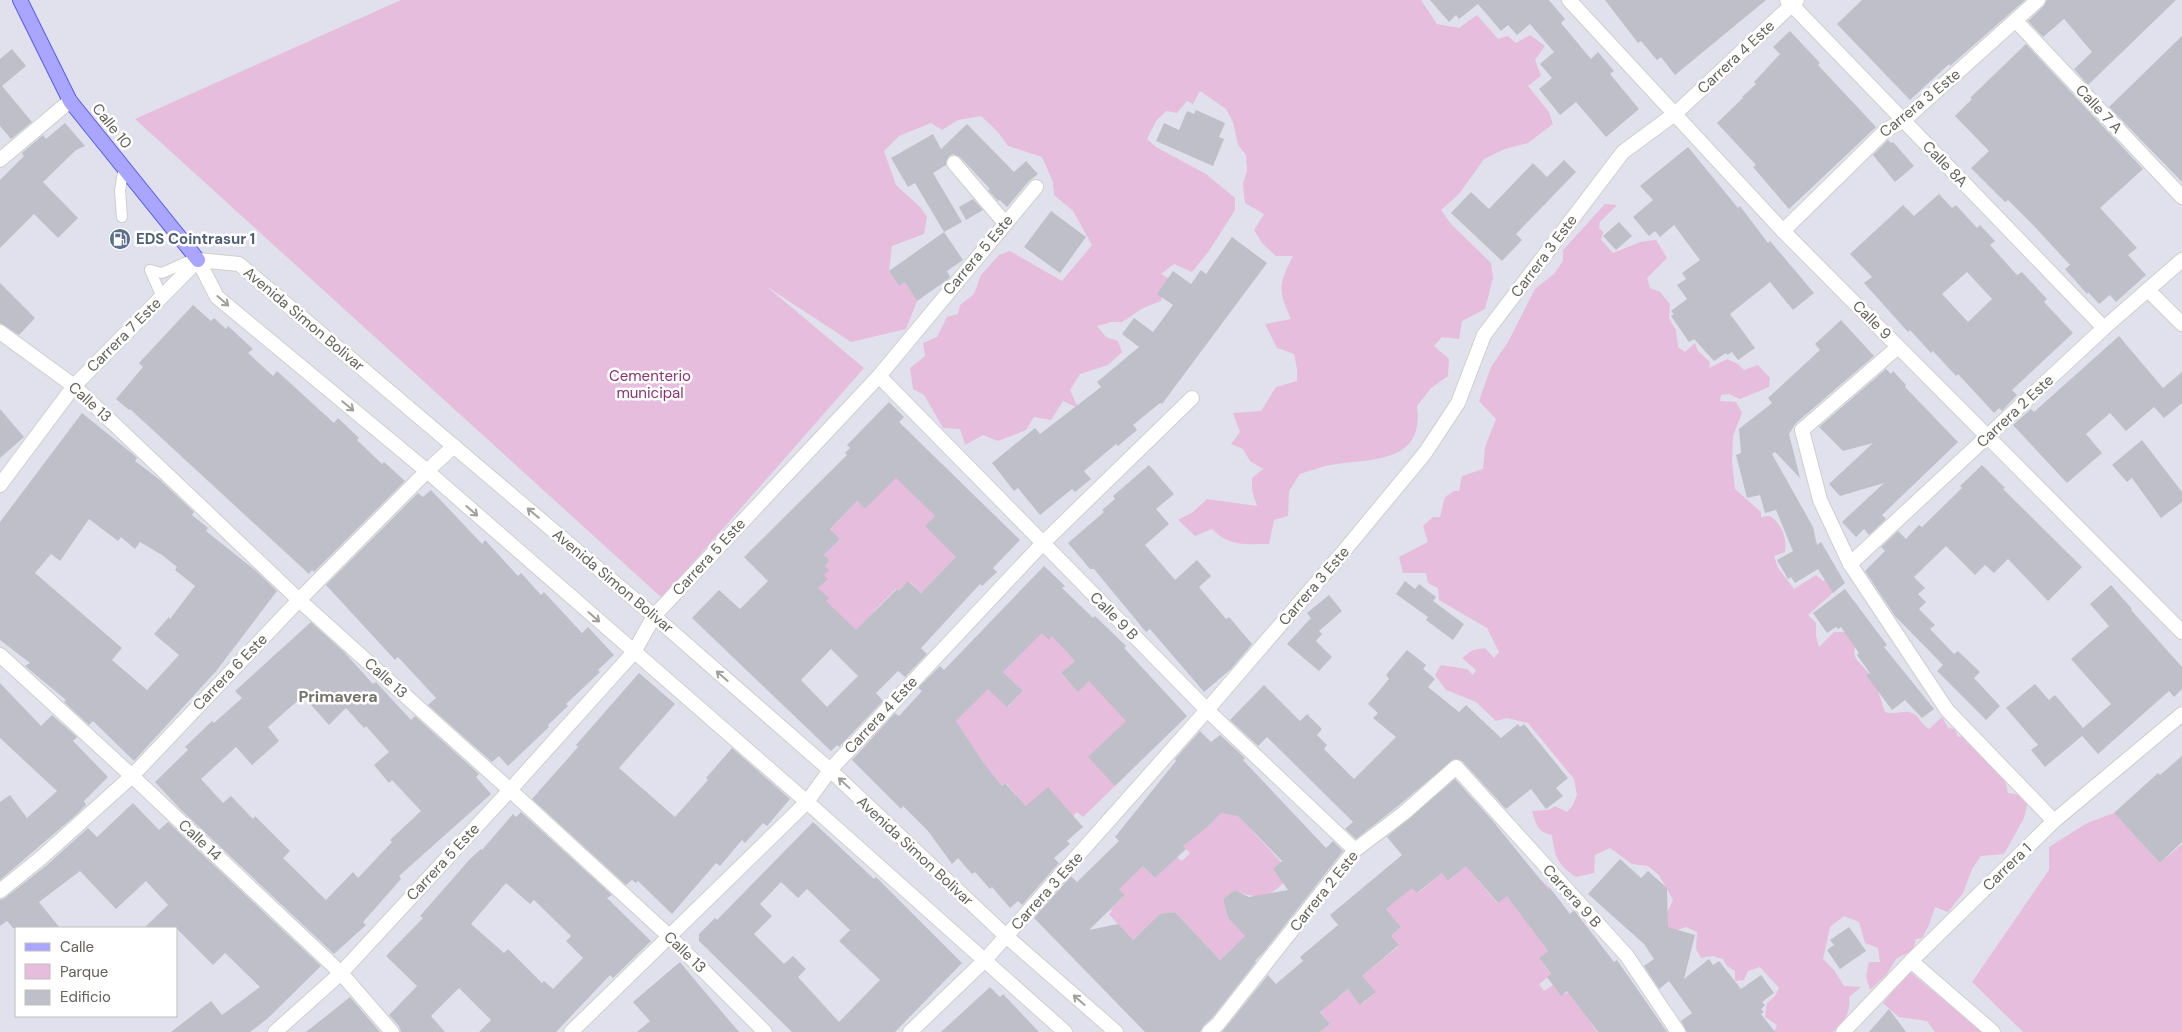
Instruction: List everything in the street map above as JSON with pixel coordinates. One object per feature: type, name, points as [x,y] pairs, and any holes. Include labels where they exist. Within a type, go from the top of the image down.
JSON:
[{"type":"main road","name":"Calle 10","points":[[20,0],[70,101],[197,259]]},
{"type":"street","name":"Calle 9","points":[[1569,0],[1676,113],[1783,231],[2182,632]]},
{"type":"street","name":"Carrera 3 Este","points":[[1783,231],[1886,130],[1903,121],[2038,0]]},
{"type":"street","name":"Carrera 4 Este","points":[[1676,113],[1792,2]]},
{"type":"street","name":"Calle 8A","points":[[1792,2],[1903,121],[2104,328]]},
{"type":"street","name":"Calle 7 A","points":[[2016,21],[2182,197]]},
{"type":"street","points":[[0,160],[70,101]]},
{"type":"street","name":"Carrera 3 Este","points":[[910,1032],[984,961],[1207,710],[1344,551],[1425,453],[1458,403],[1484,335],[1623,152],[1676,113]]},
{"type":"street","points":[[954,163],[1004,222]]},
{"type":"street","name":"Carrera 5 Este","points":[[275,1032],[340,973],[510,790],[634,652],[654,616],[878,376],[1004,222],[1036,187]]},
{"type":"street","points":[[197,259],[217,297],[427,471],[807,802],[1065,1032]]},
{"type":"street","name":"Carrera 7 Este","points":[[0,485],[74,386],[197,259]]},
{"type":"street","name":"Avenida Simon Bolivar","points":[[197,259],[239,264],[654,616],[830,770],[1006,936],[1116,1032]]},
{"type":"street","name":"Carrera 2 Este","points":[[1850,564],[2104,328],[2182,260]]},
{"type":"street","points":[[2148,290],[2182,324]]},
{"type":"street","name":"Calle 13","points":[[0,332],[74,386],[299,600],[669,936],[766,1032]]},
{"type":"street","points":[[1898,347],[1802,430],[1820,500],[1850,564],[1947,710],[2054,821]]},
{"type":"street","name":"Calle 9 B","points":[[878,376],[1207,710],[1355,850]]},
{"type":"street","name":"Carrera 4 Este","points":[[572,1032],[807,802],[830,770],[1042,544],[1192,398]]},
{"type":"street","name":"Carrera 6 Este","points":[[0,891],[41,858],[132,776],[299,600],[454,446]]},
{"type":"street","name":"Calle 14","points":[[0,656],[132,776],[340,973],[392,1032]]},
{"type":"street","name":"Carrera 1","points":[[1843,1032],[1911,961],[2054,821],[2182,714]]},
{"type":"street","name":"Carrera 2 Este","points":[[1209,1032],[1218,1024],[1355,850],[1404,813],[1456,767]]},
{"type":"street","name":"Carrera 9 B","points":[[1456,767],[1627,956],[1678,1032]]},
{"type":"street","points":[[1911,961],[1993,1032]]},
{"type":"lane","points":[[122,217],[120,190],[124,167]]},
{"type":"lane","points":[[162,296],[150,270],[162,273],[197,259]]},
{"type":"green space","name":"Cementerio municipal","points":[[401,0],[1421,0],[1437,24],[1459,28],[1477,15],[1498,39],[1508,36],[1516,43],[1530,35],[1545,46],[1535,60],[1541,76],[1528,86],[1549,112],[1553,124],[1528,143],[1505,149],[1484,159],[1459,194],[1441,210],[1451,224],[1491,263],[1493,278],[1485,309],[1462,321],[1459,339],[1442,337],[1434,346],[1449,359],[1448,376],[1431,388],[1417,406],[1417,425],[1412,439],[1403,449],[1391,455],[1377,459],[1330,465],[1300,474],[1289,491],[1288,516],[1274,520],[1269,544],[1232,542],[1212,529],[1195,536],[1178,520],[1193,512],[1207,499],[1257,506],[1252,491],[1252,478],[1263,469],[1250,461],[1243,449],[1231,444],[1240,432],[1233,413],[1261,411],[1276,387],[1297,381],[1294,354],[1277,348],[1265,324],[1291,319],[1282,294],[1282,281],[1293,256],[1276,256],[1262,243],[1254,230],[1264,214],[1245,203],[1243,184],[1247,171],[1246,155],[1238,145],[1233,122],[1226,109],[1200,91],[1193,104],[1187,101],[1177,113],[1166,111],[1156,121],[1147,139],[1156,147],[1206,174],[1235,198],[1235,210],[1209,251],[1192,272],[1174,264],[1161,274],[1168,278],[1161,301],[1143,308],[1122,322],[1111,322],[1097,326],[1106,337],[1118,341],[1122,352],[1108,365],[1080,374],[1070,390],[1078,408],[1063,401],[1051,420],[1034,417],[1026,430],[998,441],[983,435],[965,445],[960,429],[943,428],[924,395],[913,389],[910,368],[925,356],[923,343],[937,337],[947,317],[958,314],[960,305],[974,294],[981,275],[999,255],[1010,251],[1062,281],[1092,245],[1073,211],[1054,195],[1053,182],[1042,157],[1008,146],[998,132],[981,116],[958,120],[942,130],[931,123],[899,136],[884,151],[896,185],[920,207],[927,217],[924,234],[892,246],[889,271],[899,286],[905,282],[917,301],[906,329],[851,342],[766,286],[864,368],[662,598],[135,119]]},
{"type":"green space","points":[[1605,204],[1617,205],[1600,222],[1599,228],[1603,232],[1601,240],[1613,253],[1640,242],[1656,240],[1667,258],[1647,278],[1650,288],[1660,292],[1670,304],[1669,318],[1676,330],[1678,347],[1685,352],[1695,343],[1698,351],[1710,362],[1709,368],[1727,359],[1738,364],[1744,370],[1758,365],[1770,378],[1769,387],[1740,399],[1729,394],[1721,395],[1720,401],[1736,402],[1742,413],[1733,436],[1732,462],[1735,489],[1761,512],[1761,517],[1770,516],[1781,527],[1785,542],[1785,552],[1774,556],[1778,568],[1794,589],[1816,575],[1823,581],[1830,578],[1838,588],[1808,615],[1816,623],[1816,636],[1819,647],[1834,632],[1851,632],[1856,641],[1854,652],[1856,659],[1874,679],[1885,712],[1911,712],[1929,729],[1942,717],[1948,728],[1955,729],[1958,737],[1965,736],[1967,743],[1973,746],[2005,780],[2008,793],[2019,795],[2027,805],[2024,818],[2004,854],[1981,856],[1972,869],[1963,893],[1948,912],[1935,907],[1929,925],[1922,938],[1916,939],[1913,950],[1896,959],[1887,974],[1870,990],[1866,976],[1869,962],[1880,962],[1878,948],[1865,943],[1859,922],[1844,916],[1830,927],[1823,959],[1834,970],[1844,986],[1861,987],[1849,997],[1849,1007],[1846,1016],[1841,1025],[1833,1032],[1774,1032],[1777,1025],[1765,1017],[1767,1003],[1775,996],[1779,988],[1760,967],[1748,971],[1744,980],[1735,981],[1735,971],[1727,966],[1723,959],[1712,956],[1701,958],[1696,949],[1697,932],[1686,927],[1677,930],[1676,941],[1660,942],[1668,911],[1673,900],[1659,875],[1648,866],[1632,864],[1610,848],[1595,855],[1594,873],[1576,877],[1561,864],[1554,849],[1552,835],[1540,830],[1532,811],[1549,810],[1555,806],[1567,812],[1573,805],[1577,795],[1574,779],[1528,723],[1507,718],[1496,721],[1476,702],[1446,690],[1435,675],[1441,665],[1467,669],[1473,675],[1476,670],[1462,658],[1473,650],[1485,648],[1494,658],[1499,652],[1487,628],[1439,600],[1438,588],[1428,583],[1426,573],[1403,573],[1399,557],[1428,542],[1423,526],[1433,517],[1440,517],[1445,497],[1454,491],[1459,491],[1462,476],[1483,469],[1485,447],[1496,419],[1479,401],[1491,367],[1508,342],[1535,289],[1554,274],[1563,261],[1563,250]]},
{"type":"green space","points":[[896,477],[935,516],[969,544],[921,593],[909,581],[899,591],[896,589],[874,611],[864,637],[782,601],[828,598],[818,588],[827,579],[824,575],[825,566],[830,560],[824,555],[840,539],[830,529],[857,501],[865,509]]},
{"type":"green space","points":[[1081,606],[1092,618],[1062,647],[1070,656],[1081,647],[1085,651],[1061,674],[1078,691],[1098,673],[1127,721],[1120,727],[1125,734],[1115,786],[1083,817],[1077,812],[1073,816],[1026,806],[1006,783],[1002,786],[983,762],[956,721],[969,708],[984,684],[1008,707],[1023,691],[1003,672],[1022,653],[1014,645],[1034,625],[1049,639]]},
{"type":"green space","points":[[1228,805],[1281,862],[1283,883],[1272,892],[1266,895],[1254,896],[1235,890],[1223,899],[1228,918],[1251,942],[1231,949],[1220,960],[1175,912],[1160,915],[1114,957],[1121,928],[1109,914],[1112,911],[1110,910],[1125,895],[1108,878],[1132,876],[1143,866],[1155,878],[1177,857],[1182,861],[1190,853],[1183,846]]},
{"type":"green space","points":[[2114,813],[2160,863],[2182,844],[2182,1032],[2023,1032],[1972,982],[2049,870],[2049,847],[2087,823]]},
{"type":"green space","points":[[1482,850],[1477,879],[1497,903],[1535,875],[1550,888],[1519,911],[1548,951],[1539,958],[1551,975],[1539,984],[1544,991],[1553,985],[1561,995],[1579,988],[1583,1012],[1597,1032],[1320,1032],[1330,1024],[1318,1008],[1332,996],[1339,997],[1348,989],[1361,1005],[1375,993],[1362,976],[1399,946],[1391,936],[1401,927],[1386,909],[1402,896],[1406,880],[1418,893],[1442,873],[1449,881]]},
{"type":"green space","points":[[1909,971],[1982,1032],[1935,1032],[1927,1021],[1899,1017],[1883,1003]]},
{"type":"building","points":[[1430,0],[1549,0],[1565,19],[1561,23],[1591,59],[1598,52],[1614,71],[1610,74],[1639,109],[1606,137],[1576,102],[1560,115],[1539,89],[1552,78],[1540,64],[1554,52],[1530,24],[1517,35],[1508,25],[1501,31],[1478,4],[1459,19],[1456,15],[1449,22]]},
{"type":"building","points":[[1605,0],[1766,0],[1675,75],[1661,57],[1657,60],[1641,41],[1638,43]]},
{"type":"building","points":[[1862,0],[2025,0],[1950,66],[1949,64],[1910,100],[1837,24]]},
{"type":"building","points":[[2047,0],[2176,0],[2088,85],[2074,69],[2092,52],[2064,19],[2043,37],[2028,21],[2044,6]]},
{"type":"building","points":[[1790,31],[1820,63],[1818,65],[1876,127],[1789,209],[1753,167],[1756,165],[1717,123],[1756,84],[1754,82],[1780,54],[1773,47]]},
{"type":"building","points":[[2182,36],[2182,182],[2109,107]]},
{"type":"building","points":[[2026,44],[2143,169],[2100,208],[2137,248],[2128,255],[2146,275],[2116,302],[2110,295],[2099,304],[2088,292],[2087,294],[2065,269],[2070,265],[2008,200],[2005,202],[1971,168],[1989,151],[1955,116],[1972,99],[1970,98]]},
{"type":"building","points":[[12,49],[26,66],[2,86],[32,122],[11,139],[0,126],[0,59]]},
{"type":"building","points":[[1196,110],[1225,123],[1219,137],[1224,139],[1213,166],[1156,141],[1164,123],[1179,130],[1187,111],[1194,114]]},
{"type":"building","points":[[65,123],[85,146],[76,150],[43,182],[78,218],[58,238],[34,214],[0,248],[0,180],[24,156],[22,153],[43,135],[46,139]]},
{"type":"building","points":[[967,124],[1014,172],[1026,161],[1038,174],[1029,181],[1007,207],[1000,200],[998,201],[988,190],[990,189],[960,157],[953,154],[949,156],[946,165],[933,173],[962,222],[944,232],[915,183],[908,187],[891,158],[933,134],[941,149]]},
{"type":"building","points":[[1888,140],[1891,143],[1893,142],[1914,166],[1895,182],[1873,155]]},
{"type":"building","points":[[1688,147],[1738,208],[1740,206],[1768,243],[1770,241],[1814,293],[1793,310],[1770,282],[1730,314],[1755,348],[1738,360],[1732,352],[1727,355],[1726,353],[1714,361],[1694,339],[1689,342],[1671,316],[1674,314],[1671,311],[1687,299],[1677,285],[1686,279],[1682,273],[1700,260],[1674,225],[1660,237],[1655,231],[1649,236],[1633,217],[1653,200],[1640,186]]},
{"type":"building","points":[[1564,160],[1576,172],[1516,234],[1522,240],[1502,261],[1451,213],[1471,192],[1489,209],[1533,163],[1547,177]]},
{"type":"building","points":[[1939,194],[1952,208],[1956,205],[1977,228],[1980,225],[1995,241],[1990,245],[2017,275],[2022,272],[2047,299],[2044,302],[2073,333],[2012,390],[2017,395],[2002,411],[1999,408],[1994,413],[1958,374],[1956,376],[1910,330],[1908,332],[1864,283],[1872,277],[1850,254],[1903,205],[1914,216]],"holes":[[[1967,272],[1992,299],[1968,322],[1942,294]]]},
{"type":"building","points":[[973,199],[983,210],[966,220],[959,207]]},
{"type":"building","points":[[1051,211],[1086,237],[1060,273],[1024,247]]},
{"type":"building","points":[[1619,222],[1632,236],[1616,250],[1603,236]]},
{"type":"building","points":[[944,232],[963,260],[947,271],[950,277],[947,280],[917,301],[905,282],[899,286],[889,271]]},
{"type":"building","points":[[1232,237],[1267,263],[1162,404],[1160,403],[1133,425],[1137,430],[1118,446],[1116,444],[1084,471],[1091,479],[1075,492],[1072,489],[1040,515],[1018,488],[1014,491],[992,463],[1035,428],[1040,434],[1101,387],[1097,382],[1139,347],[1122,334],[1134,318],[1153,332],[1173,305],[1157,294],[1173,271],[1191,284],[1201,270],[1206,274]]},
{"type":"building","points":[[0,283],[35,318],[19,335],[0,323]]},
{"type":"building","points":[[193,305],[211,321],[214,318],[226,329],[228,326],[253,349],[248,353],[273,376],[277,371],[334,423],[338,418],[382,464],[384,462],[405,481],[314,572],[312,570],[309,574],[130,409],[116,399],[143,367],[139,363]]},
{"type":"building","points":[[1841,320],[1874,356],[1796,423],[1789,434],[1800,478],[1775,452],[1772,454],[1813,527],[1817,545],[1821,542],[1845,583],[1833,593],[1818,569],[1795,583],[1791,577],[1788,579],[1777,560],[1793,551],[1776,510],[1765,513],[1760,495],[1747,498],[1736,455],[1741,453],[1739,429],[1772,403],[1768,398],[1820,350],[1815,344]]},
{"type":"building","points":[[2119,336],[2163,388],[2182,372],[2182,403],[2164,418],[2154,407],[2126,431],[2110,413],[2086,434],[2102,453],[2067,483],[2013,425],[2031,409],[2034,412]]},
{"type":"building","points":[[1886,369],[1891,374],[1893,371],[1906,385],[1905,387],[1958,442],[1882,515],[1886,519],[1869,535],[1864,529],[1856,537],[1842,522],[1884,483],[1840,496],[1829,484],[1873,443],[1843,451],[1819,427]]},
{"type":"building","points":[[889,402],[904,417],[899,422],[1020,540],[993,568],[997,572],[982,586],[980,584],[921,648],[927,654],[905,677],[898,671],[876,693],[883,701],[839,747],[837,745],[831,751],[692,618],[719,590],[740,609],[768,581],[744,557],[847,455],[845,453],[850,448],[847,445]],"holes":[[[896,478],[935,516],[925,526],[956,557],[921,593],[908,581],[899,591],[897,589],[856,630],[826,601],[829,598],[818,588],[828,579],[824,575],[829,570],[825,566],[830,560],[824,555],[840,539],[830,529],[857,501],[865,509]],[[831,649],[858,676],[827,707],[801,680]]]},
{"type":"building","points":[[0,409],[24,437],[0,458]]},
{"type":"building","points":[[82,413],[134,455],[137,458],[135,461],[160,480],[194,512],[192,515],[208,528],[206,531],[256,571],[277,591],[217,670],[134,761],[93,721],[89,725],[64,702],[66,700],[25,666],[30,663],[0,640],[0,522]],"holes":[[[89,519],[118,541],[121,537],[135,549],[140,542],[162,555],[177,567],[175,570],[195,586],[170,619],[169,617],[154,634],[179,655],[147,690],[112,660],[122,648],[35,573],[51,554],[60,561]]]},
{"type":"building","points":[[2142,440],[2182,492],[2182,502],[2161,518],[2132,478],[2127,482],[2112,465]]},
{"type":"building","points":[[1149,465],[1174,494],[1156,509],[1169,524],[1145,545],[1175,580],[1197,560],[1211,576],[1199,587],[1226,619],[1229,617],[1252,644],[1231,669],[1204,692],[1150,629],[1146,632],[1094,569],[1090,569],[1068,543],[1104,512],[1102,510],[1115,499],[1113,496]]},
{"type":"building","points":[[1982,465],[2005,488],[2003,489],[2082,567],[2048,601],[2008,559],[1994,573],[1985,565],[1975,575],[1946,546],[1914,577],[1925,588],[1918,594],[1926,602],[1919,609],[1935,625],[1930,629],[1954,654],[1958,651],[1980,672],[1974,678],[2000,706],[1986,720],[1937,671],[1943,665],[1895,616],[1865,571],[1885,551],[1881,547],[1898,531],[1906,539],[1919,525],[1922,527],[1962,488],[1960,486]]},
{"type":"building","points":[[431,490],[482,544],[485,540],[518,576],[521,573],[541,595],[544,592],[582,633],[588,627],[614,655],[598,670],[600,672],[566,704],[568,706],[548,725],[549,727],[508,766],[499,756],[492,762],[428,705],[436,698],[398,657],[395,660],[326,585],[418,493],[423,497]]},
{"type":"building","points":[[1044,566],[1065,586],[1062,588],[1126,646],[1124,648],[1187,716],[1115,786],[1088,757],[1126,721],[1089,681],[1078,692],[1061,673],[1075,661],[1052,636],[1049,640],[1042,633],[1003,672],[1023,691],[1007,707],[988,689],[956,721],[983,762],[1002,786],[1005,783],[1026,806],[1048,787],[1083,827],[1067,841],[1070,844],[1054,858],[1059,863],[1022,905],[1018,901],[1010,908],[992,887],[990,889],[975,872],[972,874],[958,858],[952,864],[928,831],[903,806],[901,809],[852,760],[895,713],[899,716],[922,691],[918,688],[940,666],[944,670]]},
{"type":"building","points":[[1405,581],[1415,589],[1419,584],[1436,597],[1433,601],[1464,624],[1453,640],[1426,620],[1428,617],[1396,594]]},
{"type":"building","points":[[2111,585],[2182,667],[2182,689],[2174,697],[2169,691],[2098,754],[2082,736],[2045,767],[2031,750],[2038,745],[2006,708],[2035,684],[2049,700],[2055,695],[2083,728],[2111,704],[2071,659],[2109,626],[2090,604]]},
{"type":"building","points":[[1845,589],[1887,645],[1884,647],[1934,709],[1922,718],[1905,700],[1892,710],[1866,675],[1870,673],[1841,627],[1838,629],[1836,627],[1827,633],[1813,613]]},
{"type":"building","points":[[1329,595],[1342,611],[1319,631],[1322,634],[1316,641],[1332,657],[1319,671],[1287,644],[1311,618],[1307,613]]},
{"type":"building","points":[[311,622],[344,652],[373,684],[376,682],[411,720],[415,716],[479,774],[476,777],[491,794],[399,876],[401,879],[363,922],[366,925],[334,954],[181,810],[155,782],[188,750],[185,747],[212,721],[214,723],[242,698],[235,691]],"holes":[[[303,696],[329,725],[346,708],[364,728],[366,726],[389,752],[374,765],[389,783],[392,780],[421,811],[390,840],[392,842],[358,878],[353,872],[326,900],[283,858],[290,851],[255,816],[253,819],[231,796],[223,803],[201,779],[236,747],[252,765],[279,741],[268,727]]]},
{"type":"building","points":[[1407,650],[1426,665],[1423,669],[1435,679],[1428,687],[1459,712],[1466,705],[1501,738],[1518,724],[1520,727],[1524,724],[1568,778],[1556,788],[1563,796],[1546,809],[1531,789],[1506,809],[1462,761],[1454,759],[1356,839],[1345,829],[1353,822],[1267,737],[1258,746],[1230,720],[1264,685],[1300,721],[1307,714],[1322,729],[1317,735],[1327,745],[1324,749],[1354,779],[1396,737],[1373,718],[1378,713],[1368,704],[1389,679],[1386,675]]},
{"type":"building","points":[[639,673],[675,704],[619,768],[675,817],[708,780],[706,778],[732,748],[790,799],[767,826],[763,823],[745,843],[742,840],[720,866],[716,863],[672,914],[638,881],[636,883],[632,880],[626,885],[532,799]]},
{"type":"building","points":[[0,683],[41,726],[52,715],[77,737],[73,741],[108,777],[84,801],[86,805],[76,815],[0,880],[0,802],[10,795],[27,818],[57,791],[0,738]]},
{"type":"building","points":[[1200,731],[1211,742],[1220,735],[1245,758],[1243,760],[1326,848],[1333,841],[1343,851],[1200,1032],[1145,1032],[1034,918],[1071,876],[1077,882],[1119,841],[1115,837],[1176,761],[1175,759]],"holes":[[[1221,813],[1238,816],[1282,861],[1273,869],[1288,890],[1249,897],[1235,890],[1223,899],[1228,918],[1245,936],[1220,960],[1175,912],[1160,914],[1133,940],[1118,924],[1089,930],[1125,895],[1119,889],[1143,866],[1155,878],[1186,849],[1183,846]]]},
{"type":"building","points":[[2182,756],[2182,842],[2160,863],[2114,813],[2158,773],[2160,775]]},
{"type":"building","points":[[1455,779],[1492,820],[1548,889],[1550,888],[1570,914],[1574,910],[1614,962],[1617,960],[1667,1032],[1598,1032],[1567,991],[1561,996],[1547,977],[1551,974],[1539,958],[1548,951],[1507,896],[1498,903],[1466,866],[1448,881],[1442,873],[1417,893],[1412,888],[1386,909],[1401,927],[1391,936],[1399,945],[1362,976],[1376,992],[1360,1005],[1348,989],[1320,1012],[1330,1024],[1320,1032],[1222,1032],[1268,975],[1276,984],[1303,961],[1300,957],[1338,925],[1330,915],[1402,855],[1387,837]]},
{"type":"building","points":[[133,803],[159,830],[168,822],[321,966],[267,1019],[250,1032],[171,1032],[211,1001],[222,1015],[260,987],[225,953],[213,965],[178,930],[178,927],[145,927],[168,905],[146,881],[116,909],[80,871],[39,902],[59,927],[13,928],[7,921],[0,926],[0,900],[47,865],[88,828],[97,837]]},
{"type":"building","points":[[521,812],[612,895],[607,898],[651,941],[613,978],[610,975],[556,1032],[479,1032],[491,1020],[459,988],[431,1016],[445,1032],[401,1032],[399,1026],[389,1015],[417,986],[386,956],[423,918],[420,916],[470,859],[482,850],[513,814],[516,817]],"holes":[[[506,883],[530,904],[534,900],[571,936],[566,941],[583,958],[553,989],[544,981],[542,983],[508,949],[504,953],[471,924]]]},
{"type":"building","points":[[813,822],[874,879],[876,877],[962,963],[895,1032],[792,1032],[699,941],[699,934],[715,918],[717,920]],"holes":[[[781,882],[798,898],[807,889],[850,930],[839,941],[880,980],[839,1022],[798,977],[806,969],[793,956],[784,964],[754,934],[772,916],[760,904]]]},
{"type":"building","points":[[1620,859],[1641,878],[1648,871],[1667,888],[1668,927],[1695,935],[1684,979],[1709,959],[1713,965],[1719,961],[1741,989],[1761,975],[1774,993],[1762,1002],[1765,1005],[1761,1009],[1764,1012],[1761,1014],[1775,1032],[1687,1032],[1681,1021],[1692,1013],[1669,981],[1659,989],[1644,966],[1654,959],[1644,944],[1588,894]]},
{"type":"building","points":[[1849,927],[1866,951],[1840,969],[1827,950],[1834,945],[1830,940]]},
{"type":"building","points":[[680,962],[739,1032],[637,1032],[650,1021],[633,1002]]},
{"type":"building","points":[[990,987],[1000,997],[1003,994],[1039,1032],[941,1032]]},
{"type":"building","points":[[350,997],[380,1032],[306,1032],[325,1017]]},
{"type":"building","points":[[1889,1009],[1906,1032],[1869,1032]]},
{"type":"place","name":"EDS Cointrasur 1","points":[[120,239]]},
{"type":"district","name":"Primavera","points":[[338,696]]}]
